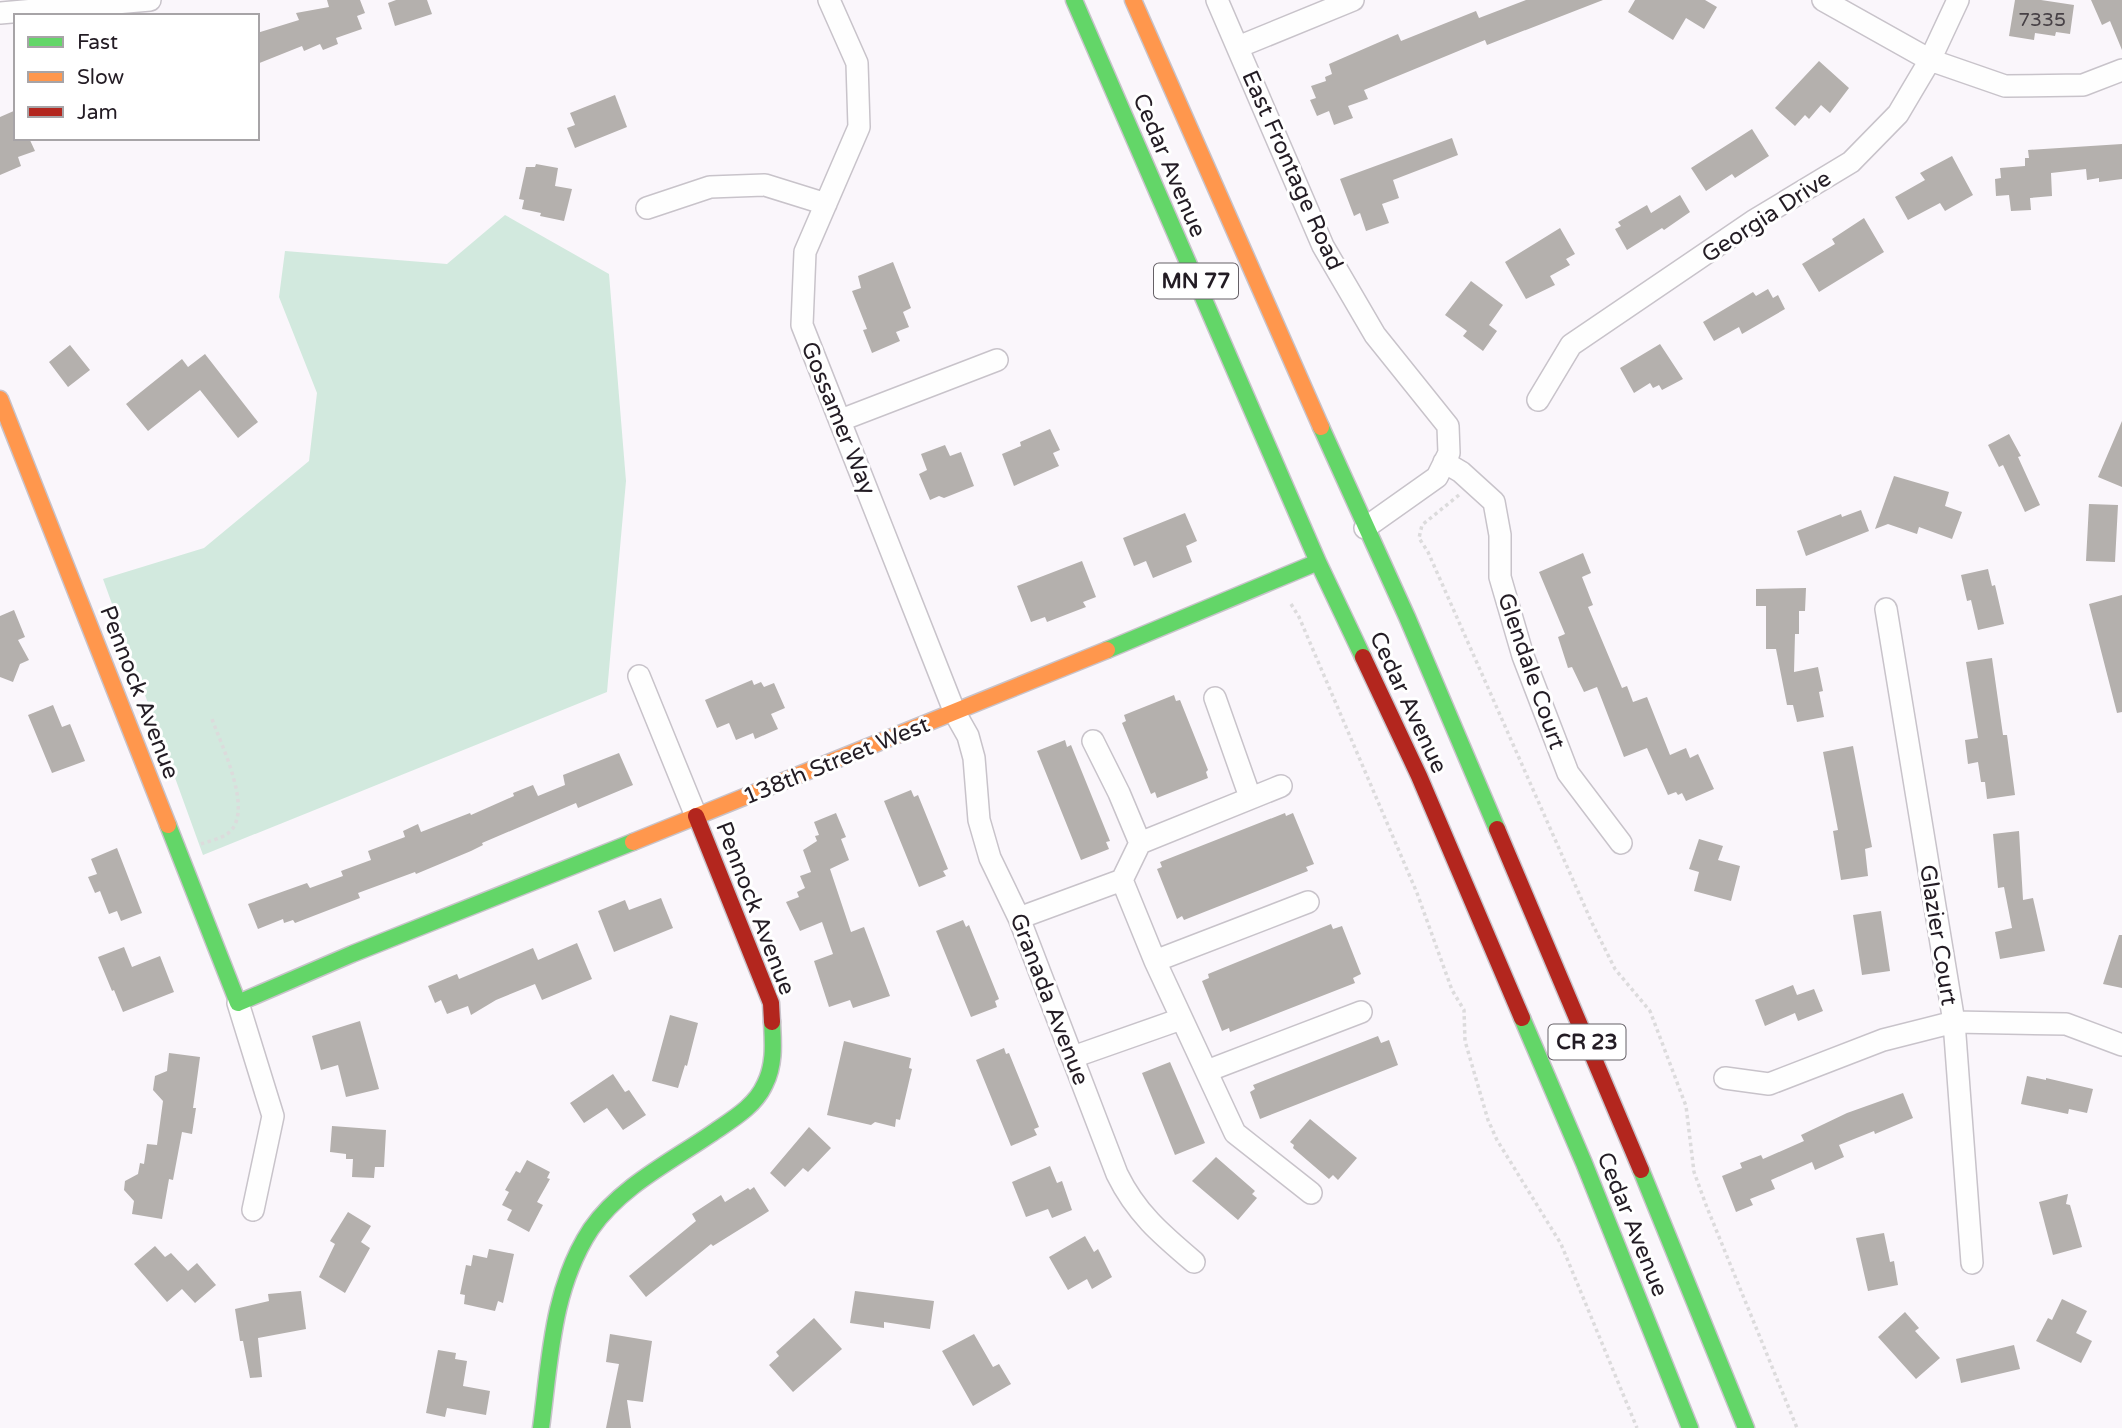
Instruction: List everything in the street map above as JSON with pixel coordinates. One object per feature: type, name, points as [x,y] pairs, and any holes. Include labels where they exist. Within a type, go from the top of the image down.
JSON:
[{"type":"main road","name":"Cedar Avenue","points":[[1074,0],[1318,562],[1425,789],[1584,1163],[1690,1428]]},
{"type":"main road","name":"Cedar Avenue","points":[[1133,0],[1365,528],[1407,617],[1746,1428]]},
{"type":"main road","name":"Pennock Avenue","points":[[0,399],[238,1003]]},
{"type":"main road","name":"138th Street West","points":[[238,1003],[955,713],[1318,562]]},
{"type":"main road","name":"Pennock Avenue","points":[[541,1428],[557,1308],[571,1265],[592,1228],[622,1195],[746,1110],[765,1085],[774,1054],[771,1003],[696,816]]},
{"type":"street","points":[[0,13],[150,0]]},
{"type":"street","name":"Gossamer Way","points":[[829,0],[857,63],[859,127],[805,252],[802,325],[955,713]]},
{"type":"street","name":"East Frontage Road","points":[[1217,0],[1323,246],[1375,335],[1448,426],[1449,453],[1441,470]]},
{"type":"street","points":[[1238,47],[1353,0]]},
{"type":"street","points":[[1823,0],[1930,60],[2005,86],[2083,85],[2122,70]]},
{"type":"street","name":"Georgia Drive","points":[[1538,400],[1571,345],[1755,220],[1851,162],[1898,114],[1930,60],[1958,0]]},
{"type":"street","points":[[647,208],[710,187],[765,184],[826,204]]},
{"type":"street","points":[[841,420],[997,360]]},
{"type":"street","points":[[1365,528],[1441,470]]},
{"type":"street","name":"Glendale Court","points":[[1441,470],[1461,472],[1494,502],[1500,535],[1500,577],[1523,656],[1567,773],[1621,843]]},
{"type":"street","name":"Glazier Court","points":[[1886,609],[1954,1022],[1972,1263]]},
{"type":"street","points":[[639,676],[696,816]]},
{"type":"street","points":[[1215,698],[1250,797]]},
{"type":"street","name":"Granada Avenue","points":[[955,713],[968,736],[974,758],[979,820],[990,858],[1019,918],[1126,1191],[1148,1222],[1194,1262]]},
{"type":"street","points":[[1093,741],[1140,843]]},
{"type":"street","points":[[1019,918],[1122,880],[1140,843],[1280,786]]},
{"type":"street","points":[[1122,880],[1181,1018],[1235,1133],[1311,1193]]},
{"type":"street","points":[[1156,961],[1308,902]]},
{"type":"street","points":[[238,1003],[274,1116],[253,1210]]},
{"type":"street","points":[[1208,1071],[1361,1012]]},
{"type":"street","points":[[1073,1057],[1181,1018]]},
{"type":"street","points":[[1724,1078],[1769,1084],[1883,1040],[1954,1022],[2066,1024],[2122,1045]]},
{"type":"path","points":[[1473,483],[1422,525],[1419,538],[1439,577],[1592,923],[1615,969],[1650,1011],[1686,1106],[1694,1172],[1797,1428]]},
{"type":"path","points":[[1291,604],[1299,617],[1417,892],[1452,990],[1464,1010],[1465,1041],[1472,1071],[1497,1140],[1561,1244],[1637,1428]]},
{"type":"path","points":[[199,845],[228,834],[238,819],[239,794],[212,719]]},
{"type":"green space","points":[[505,215],[609,274],[626,481],[607,692],[203,855],[103,579],[204,548],[309,461],[317,393],[279,297],[285,251],[447,264]]},
{"type":"building","points":[[327,0],[360,0],[365,13],[357,16],[362,29],[336,38],[338,44],[323,50],[320,44],[304,51],[302,46],[259,63],[259,32],[299,20],[296,13],[329,7]]},
{"type":"building","points":[[396,0],[427,0],[432,14],[395,26],[388,3]]},
{"type":"building","points":[[1526,0],[1603,0],[1487,45],[1485,40],[1364,90],[1368,99],[1348,106],[1353,118],[1334,125],[1329,111],[1317,116],[1310,100],[1316,98],[1311,86],[1326,81],[1325,77],[1332,74],[1329,64],[1398,34],[1401,41],[1476,11],[1479,18]]},
{"type":"building","points":[[1635,0],[1705,0],[1717,7],[1704,29],[1686,18],[1673,40],[1628,12]]},
{"type":"building","points":[[2015,0],[2041,0],[2074,5],[2070,34],[2056,32],[2055,36],[2035,33],[2034,40],[2009,36]]},
{"type":"building","points":[[2091,0],[2122,0],[2122,50],[2110,21],[2102,25]]},
{"type":"building","points":[[1819,61],[1849,88],[1830,113],[1821,105],[1809,119],[1805,115],[1795,126],[1775,108]]},
{"type":"building","points":[[615,95],[627,127],[575,148],[567,128],[575,125],[570,113]]},
{"type":"building","points":[[14,111],[14,140],[30,140],[35,151],[18,157],[21,166],[0,175],[0,117]]},
{"type":"building","points":[[1752,129],[1769,156],[1735,178],[1732,174],[1706,191],[1691,168]]},
{"type":"building","points":[[1452,138],[1458,155],[1393,180],[1399,198],[1382,204],[1389,223],[1366,231],[1360,213],[1354,216],[1340,179]]},
{"type":"building","points":[[2122,144],[2122,179],[2099,182],[2099,178],[2087,180],[2086,169],[2051,173],[2052,196],[2030,198],[2031,210],[2011,211],[2009,195],[1996,196],[1995,179],[2001,178],[2000,168],[2025,166],[2025,158],[2029,158],[2028,150]]},
{"type":"building","points":[[1952,156],[1973,195],[1945,211],[1940,203],[1908,220],[1895,197],[1925,180],[1920,173]]},
{"type":"building","points":[[536,164],[558,168],[555,186],[572,189],[564,221],[522,209],[524,200],[519,199],[526,167],[535,167]]},
{"type":"building","points":[[1680,195],[1690,212],[1627,250],[1615,229],[1621,226],[1618,222],[1647,205],[1651,213]]},
{"type":"building","points":[[1864,218],[1884,252],[1819,292],[1802,264],[1835,244],[1832,239]]},
{"type":"building","points":[[1560,228],[1575,254],[1566,259],[1570,265],[1550,276],[1555,285],[1526,299],[1505,262]]},
{"type":"building","points":[[893,262],[911,308],[903,312],[909,327],[896,332],[900,341],[872,353],[863,330],[867,329],[852,291],[861,288],[858,276]]},
{"type":"building","points":[[1471,281],[1503,305],[1489,325],[1497,331],[1483,351],[1463,336],[1467,331],[1445,315]]},
{"type":"building","points":[[1768,289],[1773,298],[1778,295],[1785,309],[1742,334],[1739,327],[1714,341],[1703,322],[1753,292],[1756,296]]},
{"type":"building","points":[[1660,344],[1683,379],[1662,390],[1659,385],[1653,388],[1650,383],[1634,393],[1620,368]]},
{"type":"building","points":[[70,345],[90,370],[68,387],[49,362]]},
{"type":"building","points":[[205,354],[258,422],[238,438],[200,390],[148,431],[126,404],[182,359],[188,367]]},
{"type":"building","points":[[2122,421],[2122,487],[2098,477]]},
{"type":"building","points":[[1050,429],[1060,450],[1053,453],[1059,466],[1014,486],[1002,454],[1021,446],[1020,442]]},
{"type":"building","points":[[2009,434],[2021,456],[2018,457],[2040,505],[2025,512],[2003,465],[1999,467],[1988,445]]},
{"type":"building","points":[[945,445],[950,456],[961,452],[974,486],[944,498],[939,496],[930,500],[919,474],[927,470],[921,454]]},
{"type":"building","points":[[1894,476],[1949,492],[1945,506],[1962,512],[1952,539],[1919,527],[1917,534],[1888,524],[1875,529]]},
{"type":"building","points":[[2089,504],[2118,505],[2115,562],[2086,561]]},
{"type":"building","points":[[1861,510],[1869,531],[1806,556],[1797,531],[1841,514],[1842,517]]},
{"type":"building","points":[[1185,513],[1197,541],[1186,546],[1192,562],[1153,578],[1146,561],[1134,566],[1123,538]]},
{"type":"building","points":[[1583,553],[1591,573],[1582,577],[1593,605],[1588,607],[1622,688],[1627,686],[1633,702],[1647,697],[1670,755],[1686,748],[1690,758],[1698,754],[1714,789],[1686,801],[1682,793],[1668,795],[1647,748],[1624,757],[1597,687],[1584,692],[1572,667],[1568,668],[1558,637],[1565,634],[1539,572]]},
{"type":"building","points":[[1082,561],[1096,597],[1083,602],[1086,607],[1047,622],[1045,617],[1031,622],[1017,586]]},
{"type":"building","points":[[1988,569],[1992,586],[1995,585],[2004,624],[1978,630],[1971,600],[1967,601],[1961,575]]},
{"type":"building","points":[[1806,588],[1805,611],[1799,611],[1799,634],[1795,634],[1794,672],[1818,667],[1823,691],[1819,692],[1824,717],[1797,722],[1793,705],[1787,705],[1776,649],[1766,649],[1766,606],[1756,606],[1756,589]]},
{"type":"building","points":[[2122,595],[2122,712],[2117,713],[2089,604]]},
{"type":"building","points":[[14,610],[25,637],[18,640],[29,660],[20,664],[13,682],[0,677],[0,616]]},
{"type":"building","points":[[1992,658],[2015,795],[1987,799],[1978,762],[1968,764],[1965,740],[1978,738],[1966,662]]},
{"type":"building","points":[[752,680],[754,685],[761,682],[764,687],[774,683],[785,708],[771,714],[778,729],[755,739],[753,733],[736,740],[729,723],[717,728],[705,700]]},
{"type":"building","points":[[1174,695],[1176,701],[1180,700],[1208,770],[1208,778],[1157,798],[1155,792],[1151,794],[1122,723],[1126,721],[1124,715]]},
{"type":"building","points":[[53,705],[62,727],[70,724],[85,761],[52,773],[28,715]]},
{"type":"building","points":[[1065,740],[1067,747],[1071,745],[1110,841],[1106,842],[1109,849],[1081,860],[1037,751]]},
{"type":"building","points":[[1853,746],[1872,847],[1865,849],[1868,876],[1841,880],[1833,831],[1838,830],[1823,752]]},
{"type":"building","points":[[619,753],[633,785],[578,808],[576,803],[482,843],[483,845],[471,851],[416,874],[415,872],[358,893],[360,898],[295,923],[293,920],[284,923],[283,919],[258,929],[248,904],[307,883],[310,888],[343,876],[341,871],[371,860],[368,851],[405,837],[403,831],[418,824],[421,832],[470,813],[471,815],[533,785],[538,796],[565,785],[563,775]]},
{"type":"building","points":[[911,790],[914,797],[918,795],[948,869],[943,871],[946,876],[919,887],[884,801]]},
{"type":"building","points":[[836,813],[846,837],[841,839],[849,860],[830,869],[851,932],[864,927],[890,996],[853,1008],[850,1000],[829,1007],[814,961],[833,954],[822,922],[800,931],[786,902],[799,897],[797,892],[805,888],[800,876],[811,872],[803,850],[817,841],[815,836],[819,835],[814,822]]},
{"type":"building","points":[[1285,813],[1286,816],[1293,813],[1314,864],[1306,867],[1308,871],[1184,920],[1182,916],[1177,919],[1157,869],[1162,867],[1160,862]]},
{"type":"building","points":[[2019,831],[2023,900],[2033,898],[2045,951],[2000,959],[1995,932],[2012,928],[2004,887],[1998,888],[1993,834]]},
{"type":"building","points":[[1699,839],[1723,846],[1718,860],[1740,866],[1731,901],[1694,891],[1699,872],[1689,869]]},
{"type":"building","points":[[117,848],[142,913],[121,921],[117,911],[109,914],[100,891],[95,893],[88,877],[97,874],[91,859]]},
{"type":"building","points":[[661,898],[673,928],[614,952],[598,911],[625,900],[629,910]]},
{"type":"building","points":[[1881,911],[1890,971],[1862,975],[1853,915]]},
{"type":"building","points":[[963,920],[966,927],[969,925],[999,999],[995,1001],[997,1007],[971,1017],[936,931]]},
{"type":"building","points":[[1331,924],[1333,929],[1342,926],[1361,974],[1353,978],[1355,983],[1230,1032],[1229,1028],[1222,1031],[1202,981],[1209,978],[1208,974]]},
{"type":"building","points":[[2119,935],[2122,935],[2122,988],[2103,984]]},
{"type":"building","points":[[577,943],[592,979],[542,1000],[535,984],[496,1000],[471,1015],[468,1006],[447,1014],[441,1000],[435,1003],[428,986],[457,974],[459,979],[533,948],[538,960]]},
{"type":"building","points":[[124,947],[132,967],[160,956],[174,992],[123,1012],[98,957]]},
{"type":"building","points":[[1793,985],[1797,995],[1814,989],[1823,1011],[1798,1021],[1795,1013],[1765,1026],[1755,1000]]},
{"type":"building","points":[[670,1015],[698,1023],[687,1066],[685,1065],[678,1088],[652,1081]]},
{"type":"building","points":[[360,1021],[379,1089],[346,1097],[338,1065],[321,1070],[312,1036]]},
{"type":"building","points":[[1378,1036],[1381,1043],[1389,1040],[1398,1065],[1260,1119],[1250,1092],[1255,1089],[1253,1085]]},
{"type":"building","points":[[844,1041],[911,1058],[909,1068],[912,1069],[900,1120],[896,1119],[895,1127],[875,1122],[871,1125],[827,1115]]},
{"type":"building","points":[[1004,1048],[1006,1054],[1009,1053],[1039,1127],[1034,1129],[1037,1135],[1011,1146],[976,1060]]},
{"type":"building","points":[[169,1053],[200,1057],[192,1134],[182,1132],[173,1180],[169,1179],[162,1219],[132,1214],[134,1201],[124,1190],[125,1181],[138,1174],[140,1163],[144,1164],[147,1144],[157,1145],[163,1101],[153,1090],[155,1076],[167,1071]]},
{"type":"building","points":[[1170,1062],[1205,1143],[1175,1155],[1142,1073]]},
{"type":"building","points":[[613,1074],[625,1092],[629,1090],[646,1115],[623,1130],[607,1108],[584,1123],[570,1103]]},
{"type":"building","points":[[2027,1076],[2093,1089],[2087,1113],[2069,1109],[2068,1114],[2021,1104]]},
{"type":"building","points":[[1903,1093],[1913,1118],[1839,1145],[1844,1157],[1815,1170],[1812,1162],[1771,1180],[1775,1189],[1750,1199],[1753,1205],[1736,1212],[1722,1176],[1742,1168],[1740,1163],[1761,1155],[1763,1159],[1804,1141],[1801,1135],[1847,1113]]},
{"type":"building","points":[[1310,1119],[1357,1158],[1338,1180],[1333,1175],[1329,1179],[1293,1148],[1294,1145],[1290,1142]]},
{"type":"building","points":[[332,1126],[386,1130],[384,1167],[375,1167],[374,1178],[352,1177],[353,1159],[346,1159],[346,1154],[330,1152]]},
{"type":"building","points":[[809,1127],[831,1148],[808,1172],[803,1168],[785,1187],[770,1173]]},
{"type":"building","points":[[1216,1157],[1255,1191],[1252,1194],[1257,1198],[1238,1220],[1192,1181]]},
{"type":"building","points":[[527,1160],[550,1172],[547,1178],[550,1179],[537,1202],[543,1205],[529,1232],[507,1220],[512,1210],[502,1205],[509,1192],[505,1190],[516,1171],[520,1173]]},
{"type":"building","points":[[1050,1166],[1057,1183],[1062,1181],[1072,1210],[1052,1218],[1048,1209],[1026,1217],[1012,1182]]},
{"type":"building","points":[[754,1187],[769,1211],[713,1246],[711,1244],[646,1297],[629,1276],[696,1221],[692,1214],[721,1195],[725,1202]]},
{"type":"building","points":[[2068,1194],[2066,1204],[2070,1205],[2082,1247],[2053,1255],[2039,1202]]},
{"type":"building","points":[[348,1212],[371,1226],[361,1242],[370,1248],[345,1293],[319,1277],[335,1244],[330,1241]]},
{"type":"building","points":[[1884,1233],[1890,1262],[1894,1261],[1898,1285],[1868,1291],[1856,1238]]},
{"type":"building","points":[[1085,1236],[1094,1252],[1098,1249],[1112,1277],[1092,1289],[1087,1279],[1068,1290],[1049,1257]]},
{"type":"building","points":[[155,1246],[165,1257],[171,1253],[188,1271],[197,1263],[216,1285],[195,1303],[182,1289],[167,1302],[134,1264]]},
{"type":"building","points":[[489,1249],[514,1254],[503,1303],[498,1301],[495,1311],[464,1304],[465,1295],[460,1294],[466,1265],[471,1266],[473,1255],[487,1258]]},
{"type":"building","points":[[301,1291],[306,1329],[258,1338],[262,1377],[250,1378],[235,1309],[269,1301],[268,1294]]},
{"type":"building","points":[[855,1291],[934,1301],[930,1329],[884,1322],[884,1328],[850,1323]]},
{"type":"building","points":[[2062,1299],[2087,1311],[2076,1333],[2092,1341],[2081,1363],[2036,1341],[2048,1318],[2052,1320]]},
{"type":"building","points":[[1905,1312],[1919,1328],[1915,1331],[1940,1358],[1916,1379],[1878,1337]]},
{"type":"building","points":[[814,1318],[842,1349],[793,1392],[769,1365],[779,1356],[776,1352]]},
{"type":"building","points":[[610,1334],[652,1341],[643,1402],[627,1400],[631,1428],[606,1428],[619,1364],[606,1362]]},
{"type":"building","points":[[974,1334],[993,1367],[999,1364],[1011,1384],[973,1406],[942,1351]]},
{"type":"building","points":[[2014,1345],[2020,1369],[1961,1383],[1956,1359]]},
{"type":"building","points":[[438,1350],[456,1353],[455,1359],[467,1361],[463,1386],[490,1391],[486,1415],[447,1408],[445,1417],[426,1413]]},
{"type":"traffic: fast","points":[[1074,0],[1318,562],[1363,657]]},
{"type":"traffic: fast","points":[[1321,427],[1407,617],[1497,829]]},
{"type":"traffic: fast","points":[[1107,650],[1318,562]]},
{"type":"traffic: fast","points":[[168,825],[238,1003],[352,954],[633,842]]},
{"type":"traffic: fast","points":[[1522,1018],[1584,1163],[1690,1428]]},
{"type":"traffic: fast","points":[[541,1428],[550,1351],[560,1300],[578,1252],[591,1229],[616,1200],[646,1176],[734,1118],[755,1100],[770,1069],[773,1053],[772,1022]]},
{"type":"traffic: fast","points":[[1641,1170],[1746,1428]]},
{"type":"traffic: slow","points":[[1133,0],[1321,427]]},
{"type":"traffic: slow","points":[[0,399],[168,825]]},
{"type":"traffic: slow","points":[[633,842],[1107,650]]},
{"type":"traffic: jam","points":[[1363,657],[1419,776],[1522,1018]]},
{"type":"traffic: jam","points":[[696,816],[771,1003],[772,1022]]},
{"type":"traffic: jam","points":[[1497,829],[1641,1170]]}]
